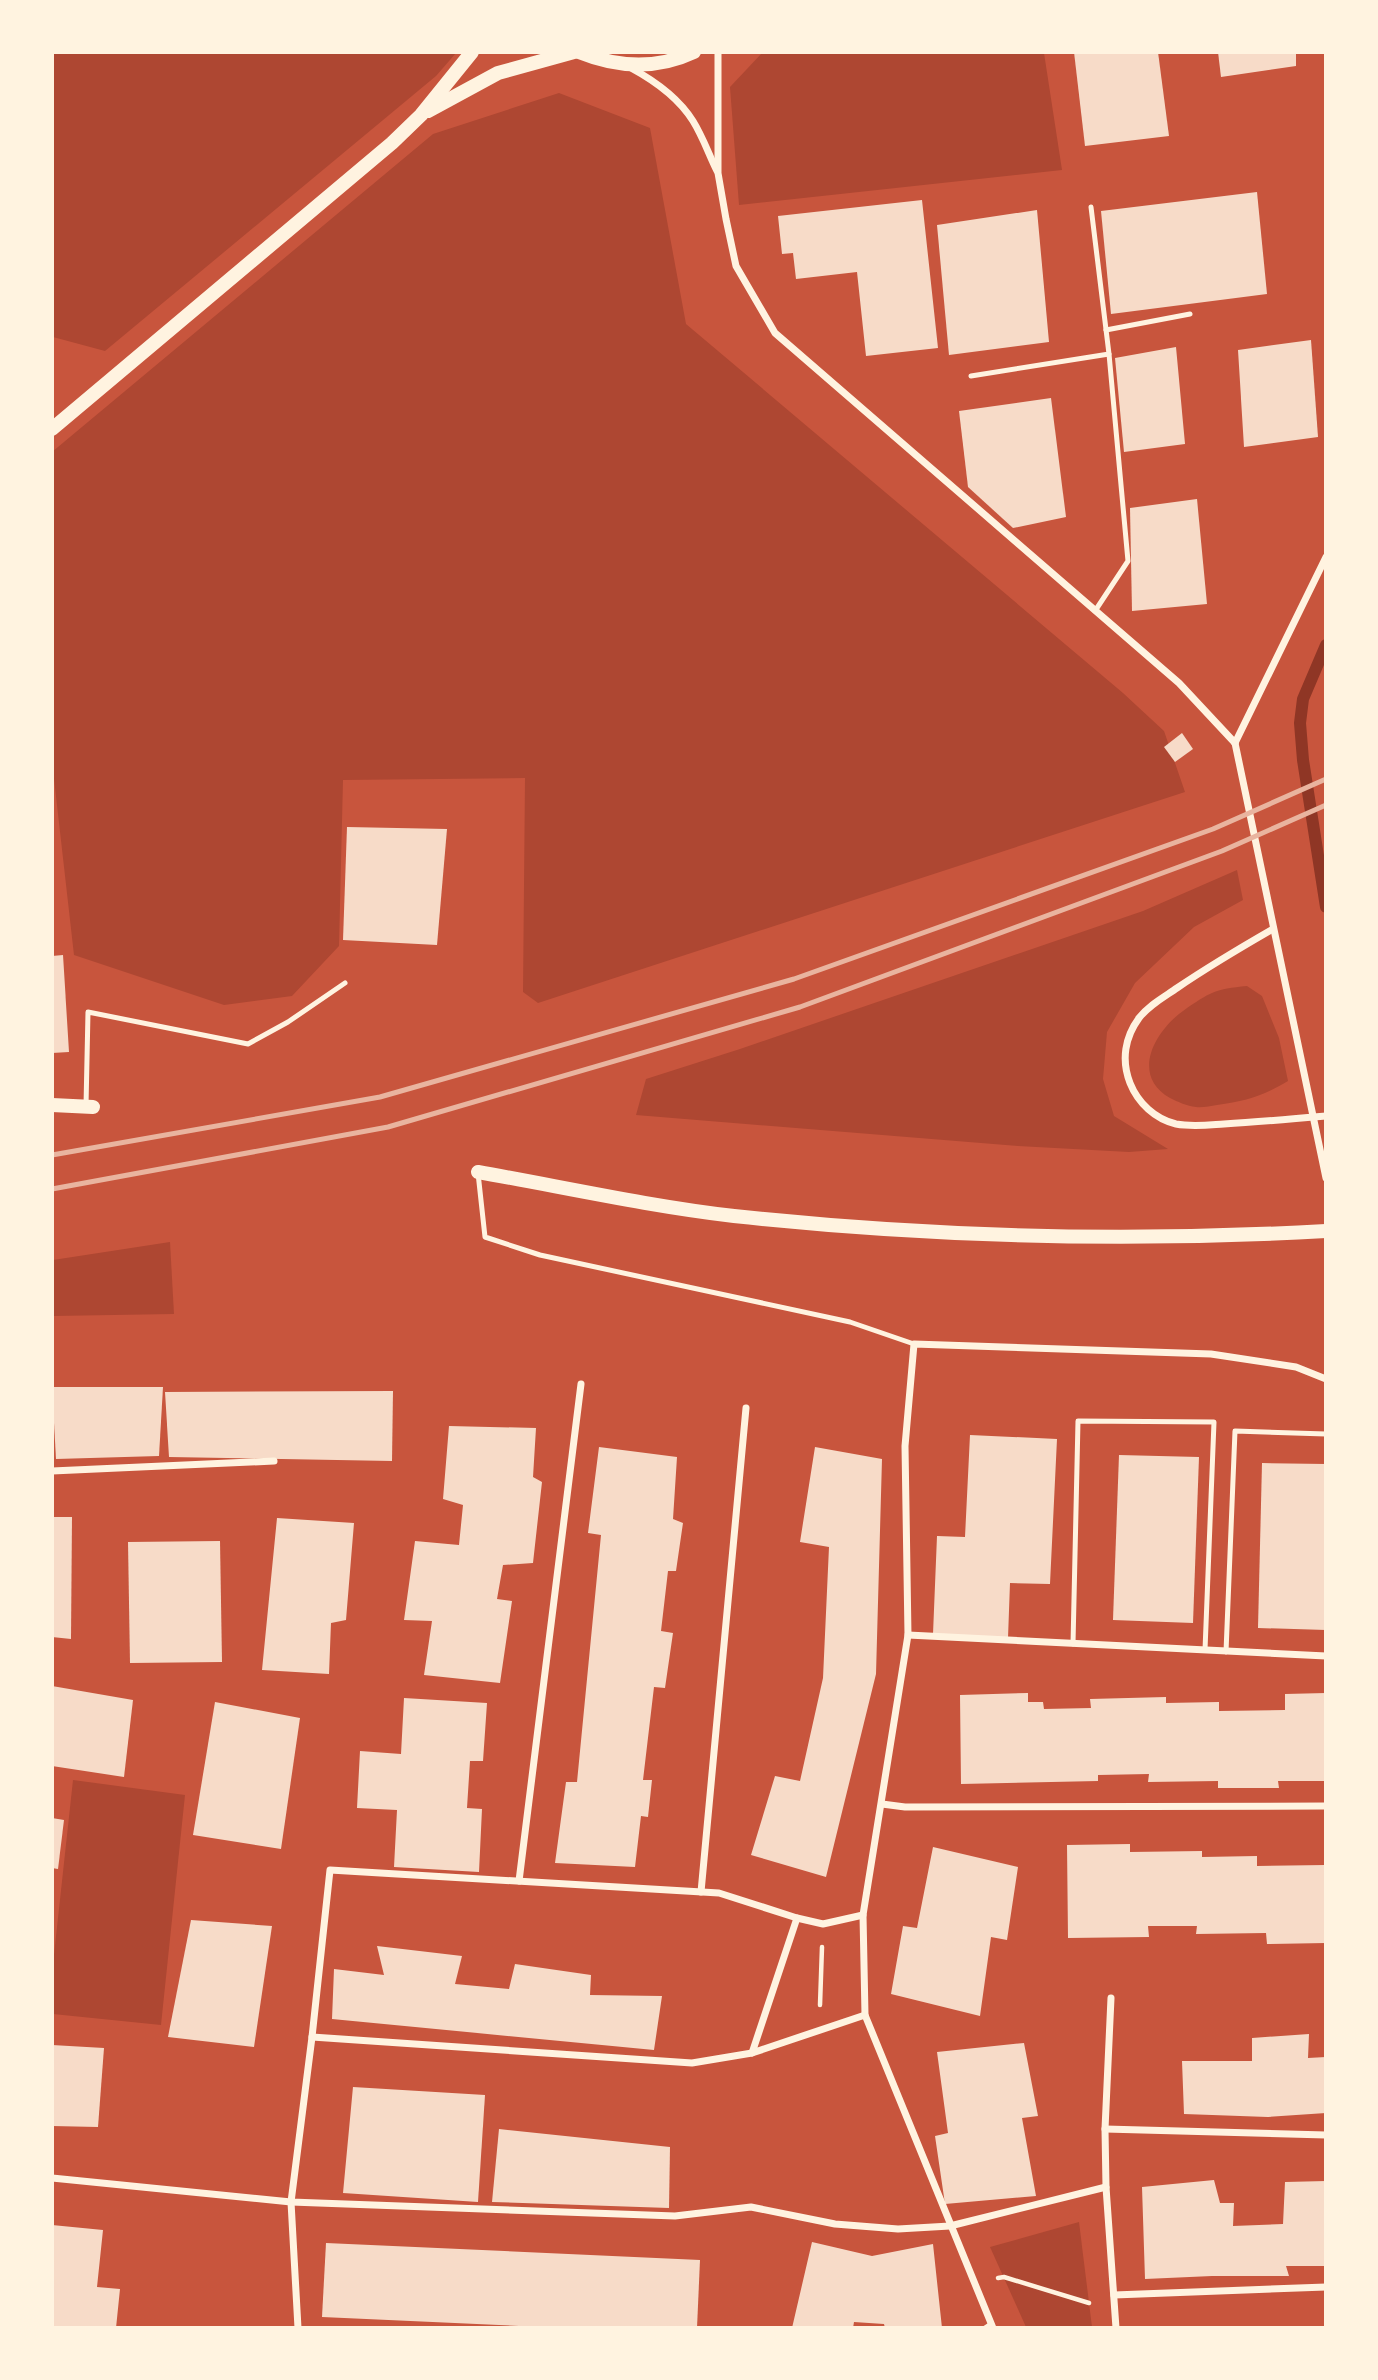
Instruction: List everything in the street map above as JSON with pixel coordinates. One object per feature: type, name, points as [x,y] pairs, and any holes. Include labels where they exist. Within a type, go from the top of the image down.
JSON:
[{"type":"main road","points":[[52,429],[392,143],[421,115],[472,52]]},
{"type":"main road","points":[[421,115],[498,73],[576,52],[627,66],[675,61],[694,52]]},
{"type":"main road","points":[[52,1105],[90,1106]]},
{"type":"main road","points":[[478,1171],[718,1213],[826,1224],[1051,1237],[1325,1231]]},
{"type":"street","points":[[718,52],[718,173],[736,266],[775,333],[1179,683],[1235,743],[1325,1178]]},
{"type":"street","points":[[627,66],[653,80],[675,99],[693,121],[718,173]]},
{"type":"street","points":[[1235,743],[1325,557]]},
{"type":"street","points":[[1273,929],[1222,958],[1140,1016],[1131,1032],[1124,1059],[1128,1077],[1135,1093],[1153,1114],[1176,1124],[1262,1122],[1325,1116]]},
{"type":"street","points":[[990,2326],[865,2015],[863,1915],[908,1634],[905,1446],[914,1344],[1211,1354],[1296,1367],[1325,1379]]},
{"type":"street","points":[[519,1881],[581,1384]]},
{"type":"street","points":[[701,1892],[746,1408]]},
{"type":"street","points":[[52,1471],[274,1461]]},
{"type":"street","points":[[908,1634],[1325,1657]]},
{"type":"street","points":[[882,1804],[905,1807],[1325,1806]]},
{"type":"street","points":[[298,2328],[290,2202],[312,2037],[330,1870],[719,1893],[823,1924],[863,1915]]},
{"type":"street","points":[[752,2053],[797,1918]]},
{"type":"street","points":[[1111,1998],[1105,2129],[1106,2187],[1116,2328]]},
{"type":"street","points":[[312,2037],[692,2063],[752,2053],[865,2015]]},
{"type":"street","points":[[1105,2129],[1325,2135]]},
{"type":"street","points":[[52,2178],[290,2202],[675,2216],[751,2207],[835,2224],[898,2229],[950,2226],[1106,2187]]},
{"type":"street","points":[[1114,2295],[1325,2287]]},
{"type":"lane","points":[[1091,206],[1109,354],[1128,561],[1095,611]]},
{"type":"lane","points":[[1106,330],[1190,314]]},
{"type":"lane","points":[[971,376],[1109,354]]},
{"type":"lane","points":[[90,1106],[88,1012],[248,1044],[345,983]]},
{"type":"lane","points":[[478,1171],[485,1237],[540,1255],[850,1322],[914,1344]]},
{"type":"lane","points":[[1073,1644],[1078,1421],[1214,1422],[1205,1650]]},
{"type":"lane","points":[[1226,1652],[1235,1431],[1325,1434]]},
{"type":"path","points":[[819,2030],[823,1924]]},
{"type":"path","points":[[973,2280],[1003,2277],[1089,2303]]},
{"type":"shaded area","points":[[52,53],[456,53],[436,76],[105,351],[53,337]]},
{"type":"shaded area","points":[[762,53],[1044,53],[1062,170],[739,205],[730,87]]},
{"type":"shaded area","points":[[559,93],[650,128],[686,324],[1123,693],[1164,731],[1185,792],[538,1003],[523,992],[525,778],[343,780],[339,946],[292,996],[224,1005],[74,955],[52,761],[52,452],[433,134]]},
{"type":"shaded area","points":[[1237,870],[1243,900],[1194,927],[1135,983],[1107,1032],[1103,1079],[1114,1116],[1168,1149],[1129,1152],[1018,1146],[636,1115],[646,1079],[1143,911]]},
{"type":"shaded area","points":[[1247,986],[1262,996],[1279,1038],[1288,1081],[1254,1097],[1206,1107],[1189,1106],[1170,1098],[1151,1078],[1149,1066],[1156,1041],[1183,1011],[1207,996],[1227,988]]},
{"type":"shaded area","points":[[170,1242],[174,1314],[53,1316],[53,1260]]},
{"type":"shaded area","points":[[73,1780],[185,1795],[161,2025],[53,2014],[53,1964]]},
{"type":"shaded area","points":[[1079,2222],[1092,2327],[1026,2327],[990,2247]]},
{"type":"building","points":[[1074,52],[1158,52],[1169,136],[1085,146]]},
{"type":"building","points":[[1218,52],[1296,52],[1296,66],[1221,77]]},
{"type":"building","points":[[1257,192],[1267,294],[1111,314],[1101,211]]},
{"type":"building","points":[[922,200],[938,348],[866,356],[857,272],[796,279],[793,253],[782,254],[778,216]]},
{"type":"building","points":[[1037,210],[1049,342],[949,355],[937,225]]},
{"type":"building","points":[[1311,340],[1318,437],[1244,447],[1238,350]]},
{"type":"building","points":[[1176,347],[1185,444],[1124,452],[1115,358]]},
{"type":"building","points":[[1051,398],[1066,517],[1013,528],[968,487],[959,411]]},
{"type":"building","points":[[1197,499],[1207,604],[1132,611],[1130,508]]},
{"type":"building","points":[[1182,733],[1193,749],[1175,762],[1164,747]]},
{"type":"building","points":[[347,827],[447,829],[437,945],[343,940]]},
{"type":"building","points":[[63,955],[69,1052],[52,1053],[52,956]]},
{"type":"building","points":[[52,1387],[163,1387],[159,1456],[56,1459]]},
{"type":"building","points":[[393,1391],[392,1461],[169,1457],[165,1392]]},
{"type":"building","points":[[449,1426],[536,1428],[533,1477],[542,1482],[533,1563],[503,1565],[497,1599],[512,1601],[500,1683],[424,1675],[432,1621],[404,1620],[415,1541],[459,1545],[463,1505],[443,1499]]},
{"type":"building","points":[[970,1435],[1057,1439],[1050,1584],[1010,1583],[1008,1638],[933,1634],[937,1536],[965,1537]]},
{"type":"building","points":[[599,1447],[677,1457],[673,1519],[683,1523],[676,1571],[668,1571],[661,1631],[673,1633],[665,1688],[654,1687],[643,1780],[652,1780],[648,1817],[641,1816],[635,1867],[555,1863],[566,1782],[577,1782],[601,1535],[588,1533]]},
{"type":"building","points":[[815,1447],[882,1459],[876,1674],[826,1877],[751,1855],[775,1776],[800,1781],[823,1678],[829,1547],[800,1542]]},
{"type":"building","points":[[1119,1455],[1199,1457],[1193,1623],[1113,1620]]},
{"type":"building","points":[[1262,1463],[1326,1464],[1326,1630],[1258,1628]]},
{"type":"building","points":[[52,1517],[72,1517],[71,1639],[52,1637]]},
{"type":"building","points":[[277,1518],[354,1523],[346,1620],[331,1623],[329,1674],[262,1670]]},
{"type":"building","points":[[220,1541],[222,1662],[130,1663],[128,1542]]},
{"type":"building","points":[[52,1686],[133,1700],[124,1777],[52,1766]]},
{"type":"building","points":[[1028,1693],[1028,1702],[1043,1702],[1044,1709],[1091,1708],[1090,1699],[1166,1697],[1166,1703],[1219,1702],[1219,1711],[1285,1710],[1285,1694],[1326,1693],[1326,1781],[1278,1781],[1279,1788],[1218,1788],[1218,1781],[1148,1782],[1149,1774],[1098,1775],[1098,1781],[961,1784],[960,1695]]},
{"type":"building","points":[[404,1698],[487,1703],[483,1761],[470,1761],[467,1808],[482,1809],[479,1872],[394,1867],[397,1810],[357,1808],[360,1751],[401,1754]]},
{"type":"building","points":[[215,1702],[300,1718],[281,1849],[193,1835]]},
{"type":"building","points":[[52,1818],[64,1820],[58,1869],[52,1868]]},
{"type":"building","points":[[1130,1844],[1130,1852],[1202,1851],[1202,1857],[1257,1856],[1257,1866],[1326,1865],[1326,1943],[1267,1944],[1266,1933],[1196,1934],[1197,1926],[1148,1926],[1149,1937],[1068,1938],[1067,1845]]},
{"type":"building","points":[[933,1847],[1018,1867],[1007,1940],[991,1937],[980,2016],[891,1994],[903,1926],[917,1928]]},
{"type":"building","points":[[191,1920],[272,1926],[254,2047],[168,2037]]},
{"type":"building","points":[[377,1946],[462,1956],[455,1984],[509,1989],[515,1964],[591,1975],[590,1995],[662,1996],[654,2050],[332,2019],[334,1969],[384,1975]]},
{"type":"building","points":[[1309,2034],[1308,2058],[1326,2057],[1326,2113],[1268,2117],[1184,2114],[1182,2061],[1252,2061],[1252,2038]]},
{"type":"building","points":[[1024,2043],[1038,2116],[1022,2118],[1036,2196],[945,2204],[935,2136],[948,2133],[937,2052]]},
{"type":"building","points":[[52,2045],[104,2048],[98,2127],[52,2126]]},
{"type":"building","points":[[353,2087],[485,2095],[478,2202],[343,2193]]},
{"type":"building","points":[[499,2129],[670,2147],[669,2208],[492,2202]]},
{"type":"building","points":[[1214,2180],[1220,2203],[1234,2203],[1233,2226],[1283,2224],[1285,2182],[1326,2181],[1326,2266],[1286,2266],[1289,2276],[1145,2279],[1142,2187]]},
{"type":"building","points":[[52,2225],[103,2230],[97,2287],[120,2289],[116,2328],[52,2328]]},
{"type":"building","points":[[812,2242],[872,2256],[933,2244],[942,2328],[885,2328],[884,2324],[854,2322],[853,2328],[792,2328]]},
{"type":"building","points":[[326,2243],[700,2260],[697,2328],[563,2328],[322,2317]]},
{"type":"waterway","points":[[1326,645],[1303,699],[1300,723],[1303,760],[1326,907]]},
{"type":"railway","points":[[52,1155],[380,1097],[794,979],[1213,829],[1326,779]]},
{"type":"railway","points":[[52,1189],[388,1127],[800,1007],[1222,851],[1326,805]]}]
